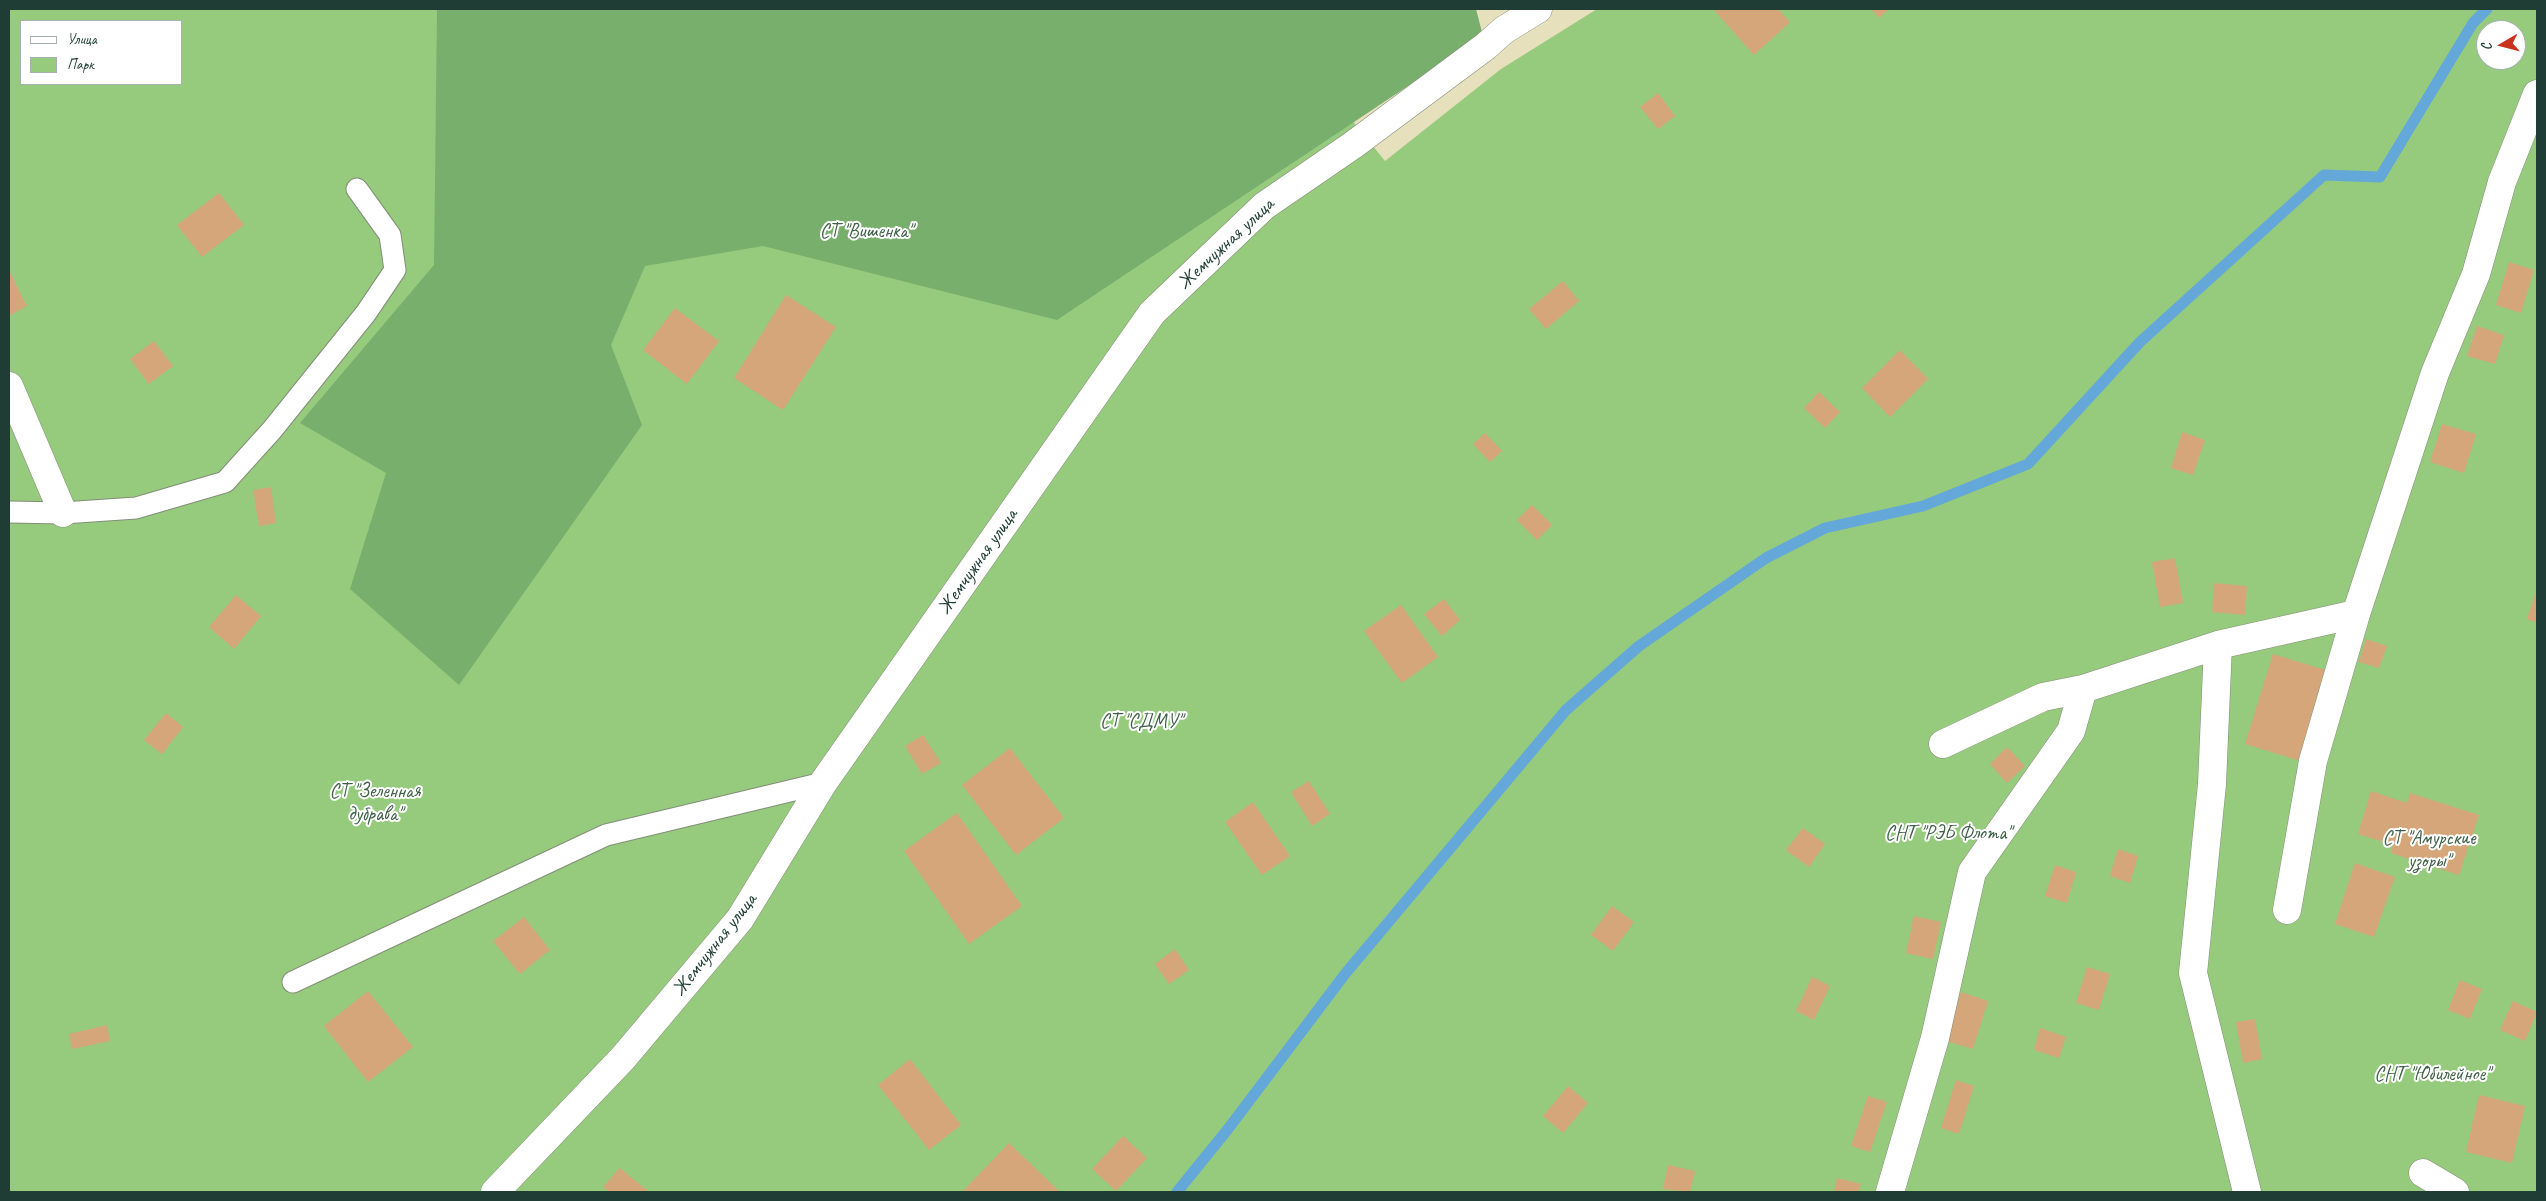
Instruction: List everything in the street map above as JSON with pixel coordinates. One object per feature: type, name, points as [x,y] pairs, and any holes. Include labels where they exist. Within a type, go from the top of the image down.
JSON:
[{"type":"street","name":"Жемчужная улица","points":[[495,1192],[623,1058],[740,919],[823,783],[1152,313],[1264,206],[1353,145],[1486,46],[1504,30],[1538,9]]},
{"type":"street","points":[[2287,910],[2313,761],[2356,614],[2435,373],[2476,274],[2502,182],[2537,94]]},
{"type":"street","points":[[9,386],[63,514]]},
{"type":"street","points":[[1943,744],[2043,697],[2083,689],[2218,645],[2356,614]]},
{"type":"street","points":[[2218,645],[2212,784],[2193,973],[2247,1192]]},
{"type":"street","points":[[1890,1192],[1935,1038],[1972,872],[2071,731],[2083,689]]},
{"type":"street","points":[[2422,1173],[2455,1192]]},
{"type":"lane","points":[[9,512],[63,514],[136,508],[225,482],[272,430],[366,313],[395,270],[390,235],[357,189]]},
{"type":"lane","points":[[293,982],[606,835],[823,783]]},
{"type":"green space","points":[[9,9],[1262,9],[1385,161],[1501,69],[1597,9],[2537,9],[2537,1192],[9,1192]]},
{"type":"green space","name":"СТ \"Вишенка\"","points":[[437,9],[1476,9],[1483,36],[1057,320],[763,246],[645,266],[611,345],[642,425],[459,685],[350,589],[386,473],[300,423],[434,265]]},
{"type":"building","points":[[1713,9],[1778,9],[1790,22],[1754,55]]},
{"type":"building","points":[[1871,9],[1889,9],[1879,18]]},
{"type":"building","points":[[1658,93],[1675,116],[1658,129],[1640,107]]},
{"type":"building","points":[[219,193],[244,225],[202,257],[177,225]]},
{"type":"building","points":[[2509,262],[2534,270],[2521,313],[2496,305]]},
{"type":"building","points":[[9,270],[27,306],[9,316]]},
{"type":"building","points":[[1563,281],[1579,301],[1546,329],[1529,309]]},
{"type":"building","points":[[786,295],[836,327],[783,410],[734,378]]},
{"type":"building","points":[[675,308],[719,341],[687,384],[643,350]]},
{"type":"building","points":[[2477,326],[2504,335],[2495,364],[2467,356]]},
{"type":"building","points":[[154,341],[173,366],[149,384],[130,359]]},
{"type":"building","points":[[1900,350],[1928,379],[1890,417],[1862,388]]},
{"type":"building","points":[[1819,392],[1840,412],[1825,428],[1804,408]]},
{"type":"building","points":[[2442,424],[2476,434],[2464,473],[2430,462]]},
{"type":"building","points":[[2182,432],[2205,440],[2193,475],[2171,468]]},
{"type":"building","points":[[1485,433],[1502,451],[1490,462],[1473,444]]},
{"type":"building","points":[[271,487],[276,523],[259,526],[253,490]]},
{"type":"building","points":[[1532,505],[1552,525],[1537,540],[1517,520]]},
{"type":"building","points":[[2175,558],[2183,603],[2160,607],[2152,562]]},
{"type":"building","points":[[2214,583],[2247,586],[2245,615],[2212,612]]},
{"type":"building","points":[[2535,594],[2537,594],[2537,623],[2527,619]]},
{"type":"building","points":[[236,595],[261,616],[234,649],[209,627]]},
{"type":"building","points":[[1444,599],[1460,620],[1442,636],[1424,614]]},
{"type":"building","points":[[1401,605],[1438,657],[1402,683],[1364,631]]},
{"type":"building","points":[[2366,639],[2387,646],[2379,668],[2359,662]]},
{"type":"building","points":[[2273,654],[2332,672],[2304,762],[2245,744]]},
{"type":"building","points":[[166,713],[183,727],[162,754],[144,740]]},
{"type":"building","points":[[923,735],[941,763],[922,774],[905,746]]},
{"type":"building","points":[[2007,747],[2025,766],[2007,783],[1990,764]]},
{"type":"building","points":[[1010,748],[1064,818],[1016,855],[962,785]]},
{"type":"building","points":[[1309,781],[1330,814],[1312,826],[1291,792]]},
{"type":"building","points":[[2371,791],[2407,803],[2410,793],[2479,815],[2459,875],[2391,853],[2393,845],[2358,834]]},
{"type":"building","points":[[1253,802],[1290,856],[1262,875],[1225,822]]},
{"type":"building","points":[[957,813],[1022,906],[969,944],[904,851]]},
{"type":"building","points":[[1803,828],[1825,844],[1809,867],[1786,850]]},
{"type":"building","points":[[2118,849],[2138,856],[2130,883],[2110,876]]},
{"type":"building","points":[[2355,863],[2395,877],[2374,937],[2335,924]]},
{"type":"building","points":[[2055,865],[2076,872],[2067,903],[2045,896]]},
{"type":"building","points":[[1612,906],[1634,922],[1613,951],[1591,935]]},
{"type":"building","points":[[1914,916],[1941,922],[1933,959],[1906,953]]},
{"type":"building","points":[[524,917],[550,950],[520,974],[493,941]]},
{"type":"building","points":[[1175,949],[1189,970],[1169,984],[1155,964]]},
{"type":"building","points":[[2087,967],[2110,974],[2099,1010],[2076,1003]]},
{"type":"building","points":[[1812,977],[1830,986],[1814,1020],[1796,1011]]},
{"type":"building","points":[[2460,980],[2482,989],[2470,1019],[2448,1010]]},
{"type":"building","points":[[368,991],[413,1047],[368,1082],[324,1026]]},
{"type":"building","points":[[1961,992],[1988,1001],[1973,1049],[1946,1041]]},
{"type":"building","points":[[2513,1001],[2537,1012],[2525,1041],[2500,1030]]},
{"type":"building","points":[[2255,1019],[2262,1059],[2243,1063],[2236,1022]]},
{"type":"building","points":[[107,1025],[110,1041],[72,1049],[69,1034]]},
{"type":"building","points":[[2040,1028],[2066,1037],[2059,1058],[2034,1050]]},
{"type":"building","points":[[910,1059],[961,1125],[929,1150],[878,1085]]},
{"type":"building","points":[[1956,1080],[1974,1086],[1959,1134],[1941,1128]]},
{"type":"building","points":[[1568,1086],[1588,1103],[1563,1133],[1543,1116]]},
{"type":"building","points":[[2479,1095],[2525,1106],[2512,1163],[2466,1152]]},
{"type":"building","points":[[1868,1096],[1887,1102],[1870,1152],[1851,1146]]},
{"type":"building","points":[[1123,1136],[1147,1158],[1116,1191],[1092,1169]]},
{"type":"building","points":[[1009,1143],[1060,1192],[962,1192]]},
{"type":"building","points":[[1668,1165],[1695,1171],[1690,1192],[1663,1189]]},
{"type":"building","points":[[620,1168],[649,1192],[610,1192],[603,1187]]},
{"type":"building","points":[[1837,1178],[1861,1184],[1858,1192],[1834,1192]]},
{"type":"waterway","points":[[1177,1192],[1228,1129],[1345,974],[1566,710],[1639,646],[1766,558],[1825,528],[1923,506],[2028,464],[2140,342],[2324,175],[2380,177],[2473,23],[2487,9]]},
{"type":"park label","name":"СТ \"СДМУ\"","points":[[1141,722]]},
{"type":"park label","name":"СТ \"Зеленная дубрава\"","points":[[375,804]]},
{"type":"park label","name":"СНТ \"РЭБ Флота\"","points":[[1948,834]]},
{"type":"park label","name":"СТ \"Амурские узоры\"","points":[[2429,850]]},
{"type":"park label","name":"СНТ \"Юбилейное\"","points":[[2432,1075]]}]
